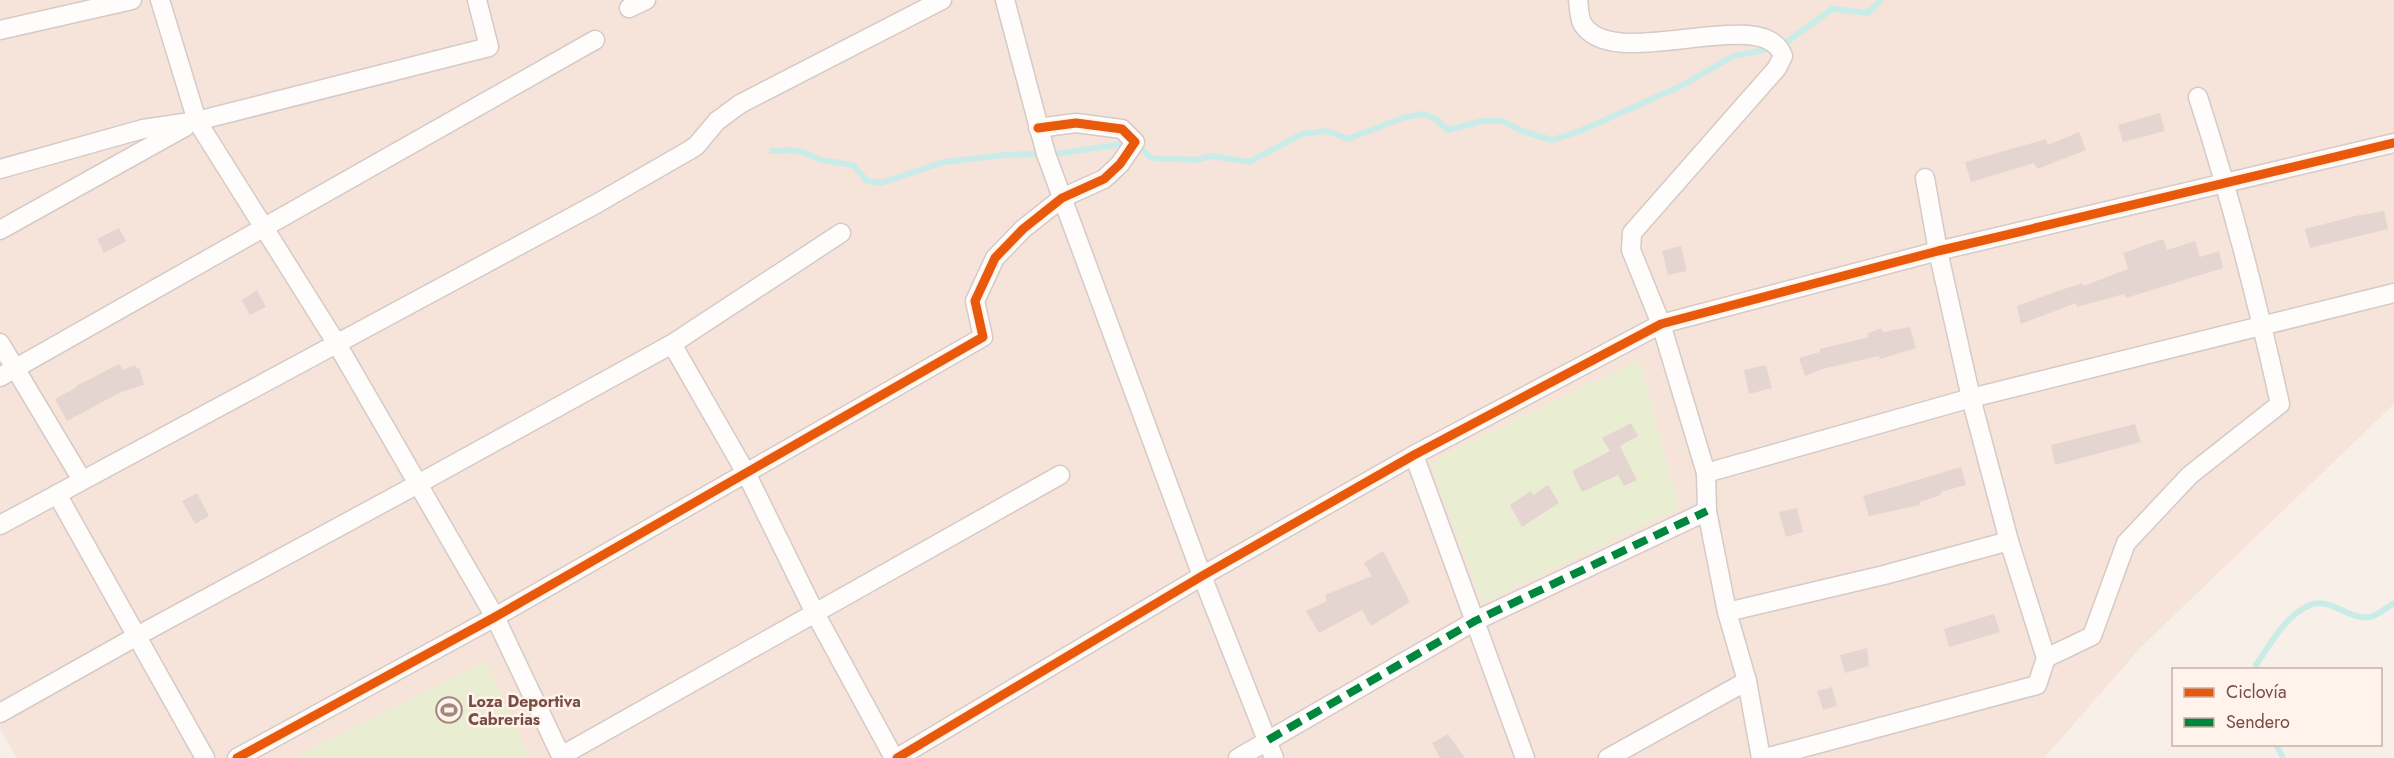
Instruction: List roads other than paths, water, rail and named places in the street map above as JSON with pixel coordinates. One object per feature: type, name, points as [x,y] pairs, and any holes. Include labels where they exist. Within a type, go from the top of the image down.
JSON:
[{"type":"street","points":[[0,30],[132,0]]},
{"type":"street","points":[[160,0],[197,121],[337,344],[495,617],[561,757],[1060,475]]},
{"type":"street","points":[[0,169],[143,129],[197,121],[489,47],[477,0]]},
{"type":"street","points":[[0,525],[337,344],[688,151],[696,146],[717,121],[740,104],[942,0]]},
{"type":"street","points":[[1005,0],[1038,128],[1062,198],[1202,576],[1274,758]]},
{"type":"street","points":[[1578,0],[1581,22],[1592,33],[1607,41],[1659,42],[1740,34],[1764,37],[1780,47],[1783,56],[1777,68],[1632,233],[1630,250],[1661,324],[1706,473],[1707,511],[1727,612],[1747,681],[1763,758],[2037,685],[2046,658],[2009,541],[1971,398],[1938,251],[1925,177]]},
{"type":"street","points":[[8,373],[595,40]]},
{"type":"street","points":[[2046,658],[2092,636],[2126,543],[2190,475],[2280,404],[2263,326],[2226,182],[2198,97]]},
{"type":"street","points":[[0,230],[197,121]]},
{"type":"street","points":[[237,758],[495,617],[983,337],[975,301],[995,258],[1023,229],[1062,198],[1104,180],[1120,164],[1135,142],[1122,129],[1076,123],[1038,128]]},
{"type":"street","points":[[672,344],[746,473],[815,613],[895,758],[1202,576],[1414,455],[1661,324],[1938,251],[2394,143]]},
{"type":"street","points":[[0,713],[672,344],[841,233]]},
{"type":"street","points":[[1706,473],[1971,398],[2394,293]]},
{"type":"street","points":[[0,343],[8,373],[82,480]]},
{"type":"street","points":[[1414,455],[1525,758]]},
{"type":"street","points":[[57,494],[205,758]]},
{"type":"street","points":[[1238,758],[1475,621],[1707,511]]},
{"type":"street","points":[[1727,612],[1884,575],[2009,541]]},
{"type":"street","points":[[1608,758],[1747,681]]},
{"type":"waterway","points":[[772,151],[803,152],[820,160],[853,165],[867,181],[881,183],[944,162],[1005,155],[1062,153],[1135,142],[1151,158],[1197,160],[1211,156],[1249,162],[1302,134],[1327,131],[1348,139],[1405,117],[1423,114],[1436,119],[1448,130],[1482,121],[1502,121],[1525,132],[1552,140],[1580,131],[1683,85],[1733,56],[1780,47],[1832,9],[1868,13],[1881,0]]},
{"type":"waterway","points":[[2256,668],[2278,632],[2292,617],[2308,606],[2316,603],[2324,604],[2354,615],[2370,617],[2394,603]]},
{"type":"waterway","points":[[2277,746],[2283,758]]},
{"type":"place","name":"Loza Deportiva Cabrerias","points":[[449,710]]}]
